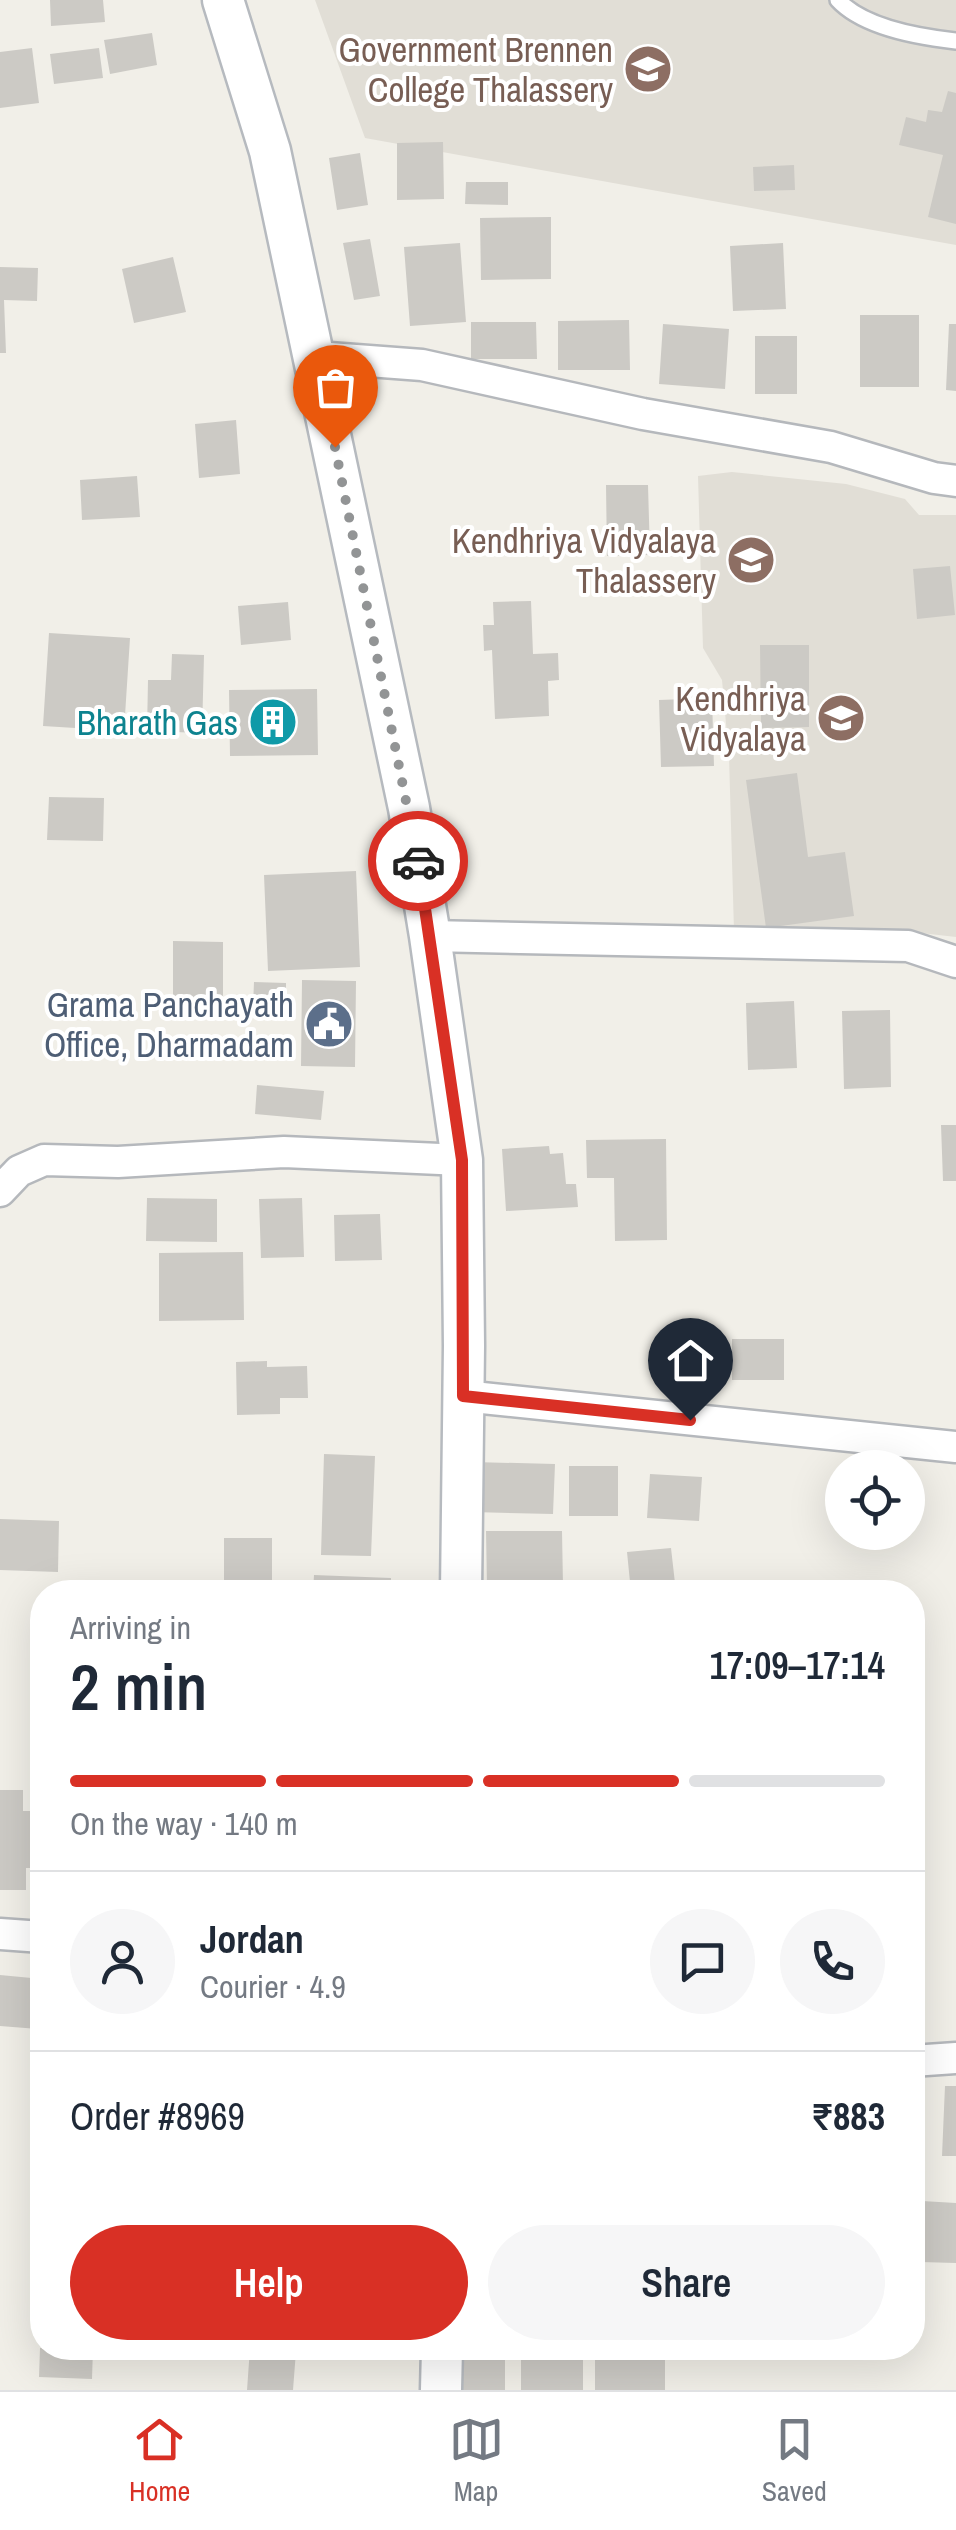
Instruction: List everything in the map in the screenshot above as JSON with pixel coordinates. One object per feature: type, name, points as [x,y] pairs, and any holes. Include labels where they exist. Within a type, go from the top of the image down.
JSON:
[{"type":"main road","points":[[222,0],[270,151],[410,808],[430,936],[462,1160],[461,1580]]},
{"type":"main road","points":[[441,2390],[442,2360]]},
{"type":"street","points":[[316,358],[422,365],[643,414],[831,447],[956,481]]},
{"type":"street","points":[[430,936],[908,946],[956,962]]},
{"type":"street","points":[[0,1191],[19,1171],[44,1160],[118,1162],[284,1152],[462,1160]]},
{"type":"street","points":[[463,1396],[956,1446]]},
{"type":"street","points":[[0,1934],[30,1936]]},
{"type":"street","points":[[925,2060],[956,2058]]},
{"type":"lane","points":[[838,0],[876,23],[956,42]]},
{"type":"shaded area","name":"Government Brennen College Thalassery","points":[[315,0],[956,0],[956,245],[365,138]]},
{"type":"shaded area","name":"Kendhriya Vidyalaya","points":[[732,472],[846,484],[905,499],[919,515],[956,515],[956,937],[886,929],[734,931],[729,756],[722,680],[703,648],[698,476]]},
{"type":"building","points":[[50,0],[103,0],[105,22],[51,26]]},
{"type":"building","points":[[152,33],[157,65],[110,74],[104,40]]},
{"type":"building","points":[[32,48],[39,103],[0,108],[0,52]]},
{"type":"building","points":[[99,48],[103,78],[54,84],[50,54]]},
{"type":"building","points":[[948,91],[956,93],[956,224],[928,217],[943,155],[899,145],[906,117],[926,122],[928,110],[942,112]]},
{"type":"building","points":[[443,142],[444,199],[397,200],[397,143]]},
{"type":"building","points":[[360,153],[368,205],[337,210],[329,158]]},
{"type":"building","points":[[794,165],[795,190],[754,191],[753,167]]},
{"type":"building","points":[[466,182],[508,182],[508,205],[465,204]]},
{"type":"building","points":[[551,217],[551,279],[481,280],[480,218]]},
{"type":"building","points":[[370,239],[380,296],[354,300],[343,243]]},
{"type":"building","points":[[460,243],[466,322],[410,326],[404,247]]},
{"type":"building","points":[[783,243],[786,309],[733,311],[730,246]]},
{"type":"building","points":[[173,257],[186,312],[134,323],[122,269]]},
{"type":"building","points":[[0,267],[38,268],[37,301],[4,300],[6,353],[0,353]]},
{"type":"building","points":[[860,315],[919,315],[919,387],[860,387]]},
{"type":"building","points":[[629,320],[630,370],[558,370],[558,321]]},
{"type":"building","points":[[471,322],[536,322],[537,359],[471,359]]},
{"type":"building","points":[[663,324],[729,329],[725,389],[659,384]]},
{"type":"building","points":[[949,324],[956,324],[956,391],[946,390]]},
{"type":"building","points":[[755,336],[797,336],[797,394],[755,394]]},
{"type":"building","points":[[236,420],[240,474],[199,478],[195,424]]},
{"type":"building","points":[[137,476],[140,517],[82,520],[80,480]]},
{"type":"building","points":[[606,485],[648,485],[650,555],[607,556]]},
{"type":"building","points":[[950,566],[955,615],[917,619],[913,569]]},
{"type":"building","points":[[531,601],[533,654],[558,653],[559,680],[548,681],[549,716],[495,719],[492,650],[484,651],[483,625],[494,625],[493,602]]},
{"type":"building","points":[[288,602],[291,640],[241,645],[238,606]]},
{"type":"building","points":[[49,633],[130,638],[124,731],[43,726]]},
{"type":"building","points":[[760,645],[809,645],[809,727],[761,728]]},
{"type":"building","points":[[172,654],[204,655],[202,733],[147,731],[148,680],[171,680]]},
{"type":"building","name":"Bharath Gas","points":[[317,689],[318,755],[230,756],[229,690]]},
{"type":"building","points":[[712,698],[714,766],[661,767],[659,700]]},
{"type":"building","points":[[797,773],[808,857],[845,852],[854,916],[766,928],[746,780]]},
{"type":"building","points":[[49,797],[104,798],[103,841],[47,840]]},
{"type":"building","points":[[356,871],[360,967],[268,971],[264,875]]},
{"type":"building","points":[[173,941],[223,942],[223,1012],[173,1011]]},
{"type":"building","name":"Grama Panchayath Office, Dharmadam","points":[[302,980],[356,981],[355,1067],[301,1066]]},
{"type":"building","points":[[254,982],[286,983],[286,1006],[253,1006]]},
{"type":"building","points":[[794,1001],[797,1068],[748,1070],[746,1003]]},
{"type":"building","points":[[890,1010],[891,1087],[844,1089],[842,1011]]},
{"type":"building","points":[[257,1085],[324,1091],[321,1120],[255,1114]]},
{"type":"building","points":[[941,1125],[956,1125],[956,1181],[943,1181]]},
{"type":"building","points":[[666,1139],[667,1240],[615,1241],[614,1178],[587,1178],[586,1140]]},
{"type":"building","points":[[549,1146],[550,1154],[563,1153],[566,1184],[576,1184],[578,1207],[506,1211],[502,1149]]},
{"type":"building","points":[[147,1198],[217,1199],[217,1242],[146,1241]]},
{"type":"building","points":[[302,1198],[304,1257],[261,1258],[259,1199]]},
{"type":"building","points":[[380,1214],[382,1260],[335,1261],[334,1215]]},
{"type":"building","points":[[243,1252],[244,1320],[159,1321],[159,1253]]},
{"type":"building","points":[[732,1339],[784,1339],[784,1380],[732,1380]]},
{"type":"building","points":[[267,1361],[267,1367],[307,1366],[308,1398],[280,1398],[280,1414],[237,1415],[236,1362]]},
{"type":"building","points":[[324,1454],[375,1456],[371,1556],[321,1555]]},
{"type":"building","points":[[473,1462],[555,1464],[553,1514],[472,1512]]},
{"type":"building","points":[[569,1466],[618,1466],[618,1516],[569,1516]]},
{"type":"building","points":[[650,1474],[702,1477],[699,1521],[647,1518]]},
{"type":"building","points":[[0,1519],[59,1521],[58,1572],[0,1570]]},
{"type":"building","points":[[486,1531],[562,1531],[563,1580],[487,1580]]},
{"type":"building","points":[[224,1538],[272,1538],[272,1580],[224,1580]]},
{"type":"building","points":[[671,1548],[675,1580],[630,1580],[627,1552]]},
{"type":"building","points":[[314,1575],[391,1578],[391,1580],[314,1580]]},
{"type":"building","points":[[0,1790],[23,1790],[23,1811],[30,1811],[26,1890],[0,1890]]},
{"type":"building","points":[[0,1975],[30,1978],[30,2028],[0,2026]]},
{"type":"building","points":[[945,2086],[956,2086],[956,2156],[942,2156]]},
{"type":"building","points":[[925,2201],[956,2203],[956,2263],[925,2262]]},
{"type":"building","points":[[40,2360],[93,2360],[92,2379],[39,2377]]},
{"type":"building","points":[[249,2360],[295,2360],[293,2390],[247,2390]]},
{"type":"building","points":[[455,2360],[505,2360],[505,2390],[455,2390]]},
{"type":"building","points":[[521,2360],[583,2360],[583,2390],[521,2390]]},
{"type":"building","points":[[595,2360],[665,2360],[665,2390],[595,2390]]},
{"type":"way so far","points":[[335,447],[418,861]]},
{"type":"place","name":"Government Brennen College Thalassery","points":[[648,69]]},
{"type":"place","name":"Kendhriya Vidyalaya Thalassery","points":[[751,560]]},
{"type":"place","name":"Kendhriya Vidyalaya","points":[[841,718]]},
{"type":"place","name":"Bharath Gas","points":[[273,722]]},
{"type":"place","name":"Grama Panchayath Office, Dharmadam","points":[[329,1024]]},
{"type":"route","points":[[418,861],[462,1160],[463,1396],[690,1420]]}]
